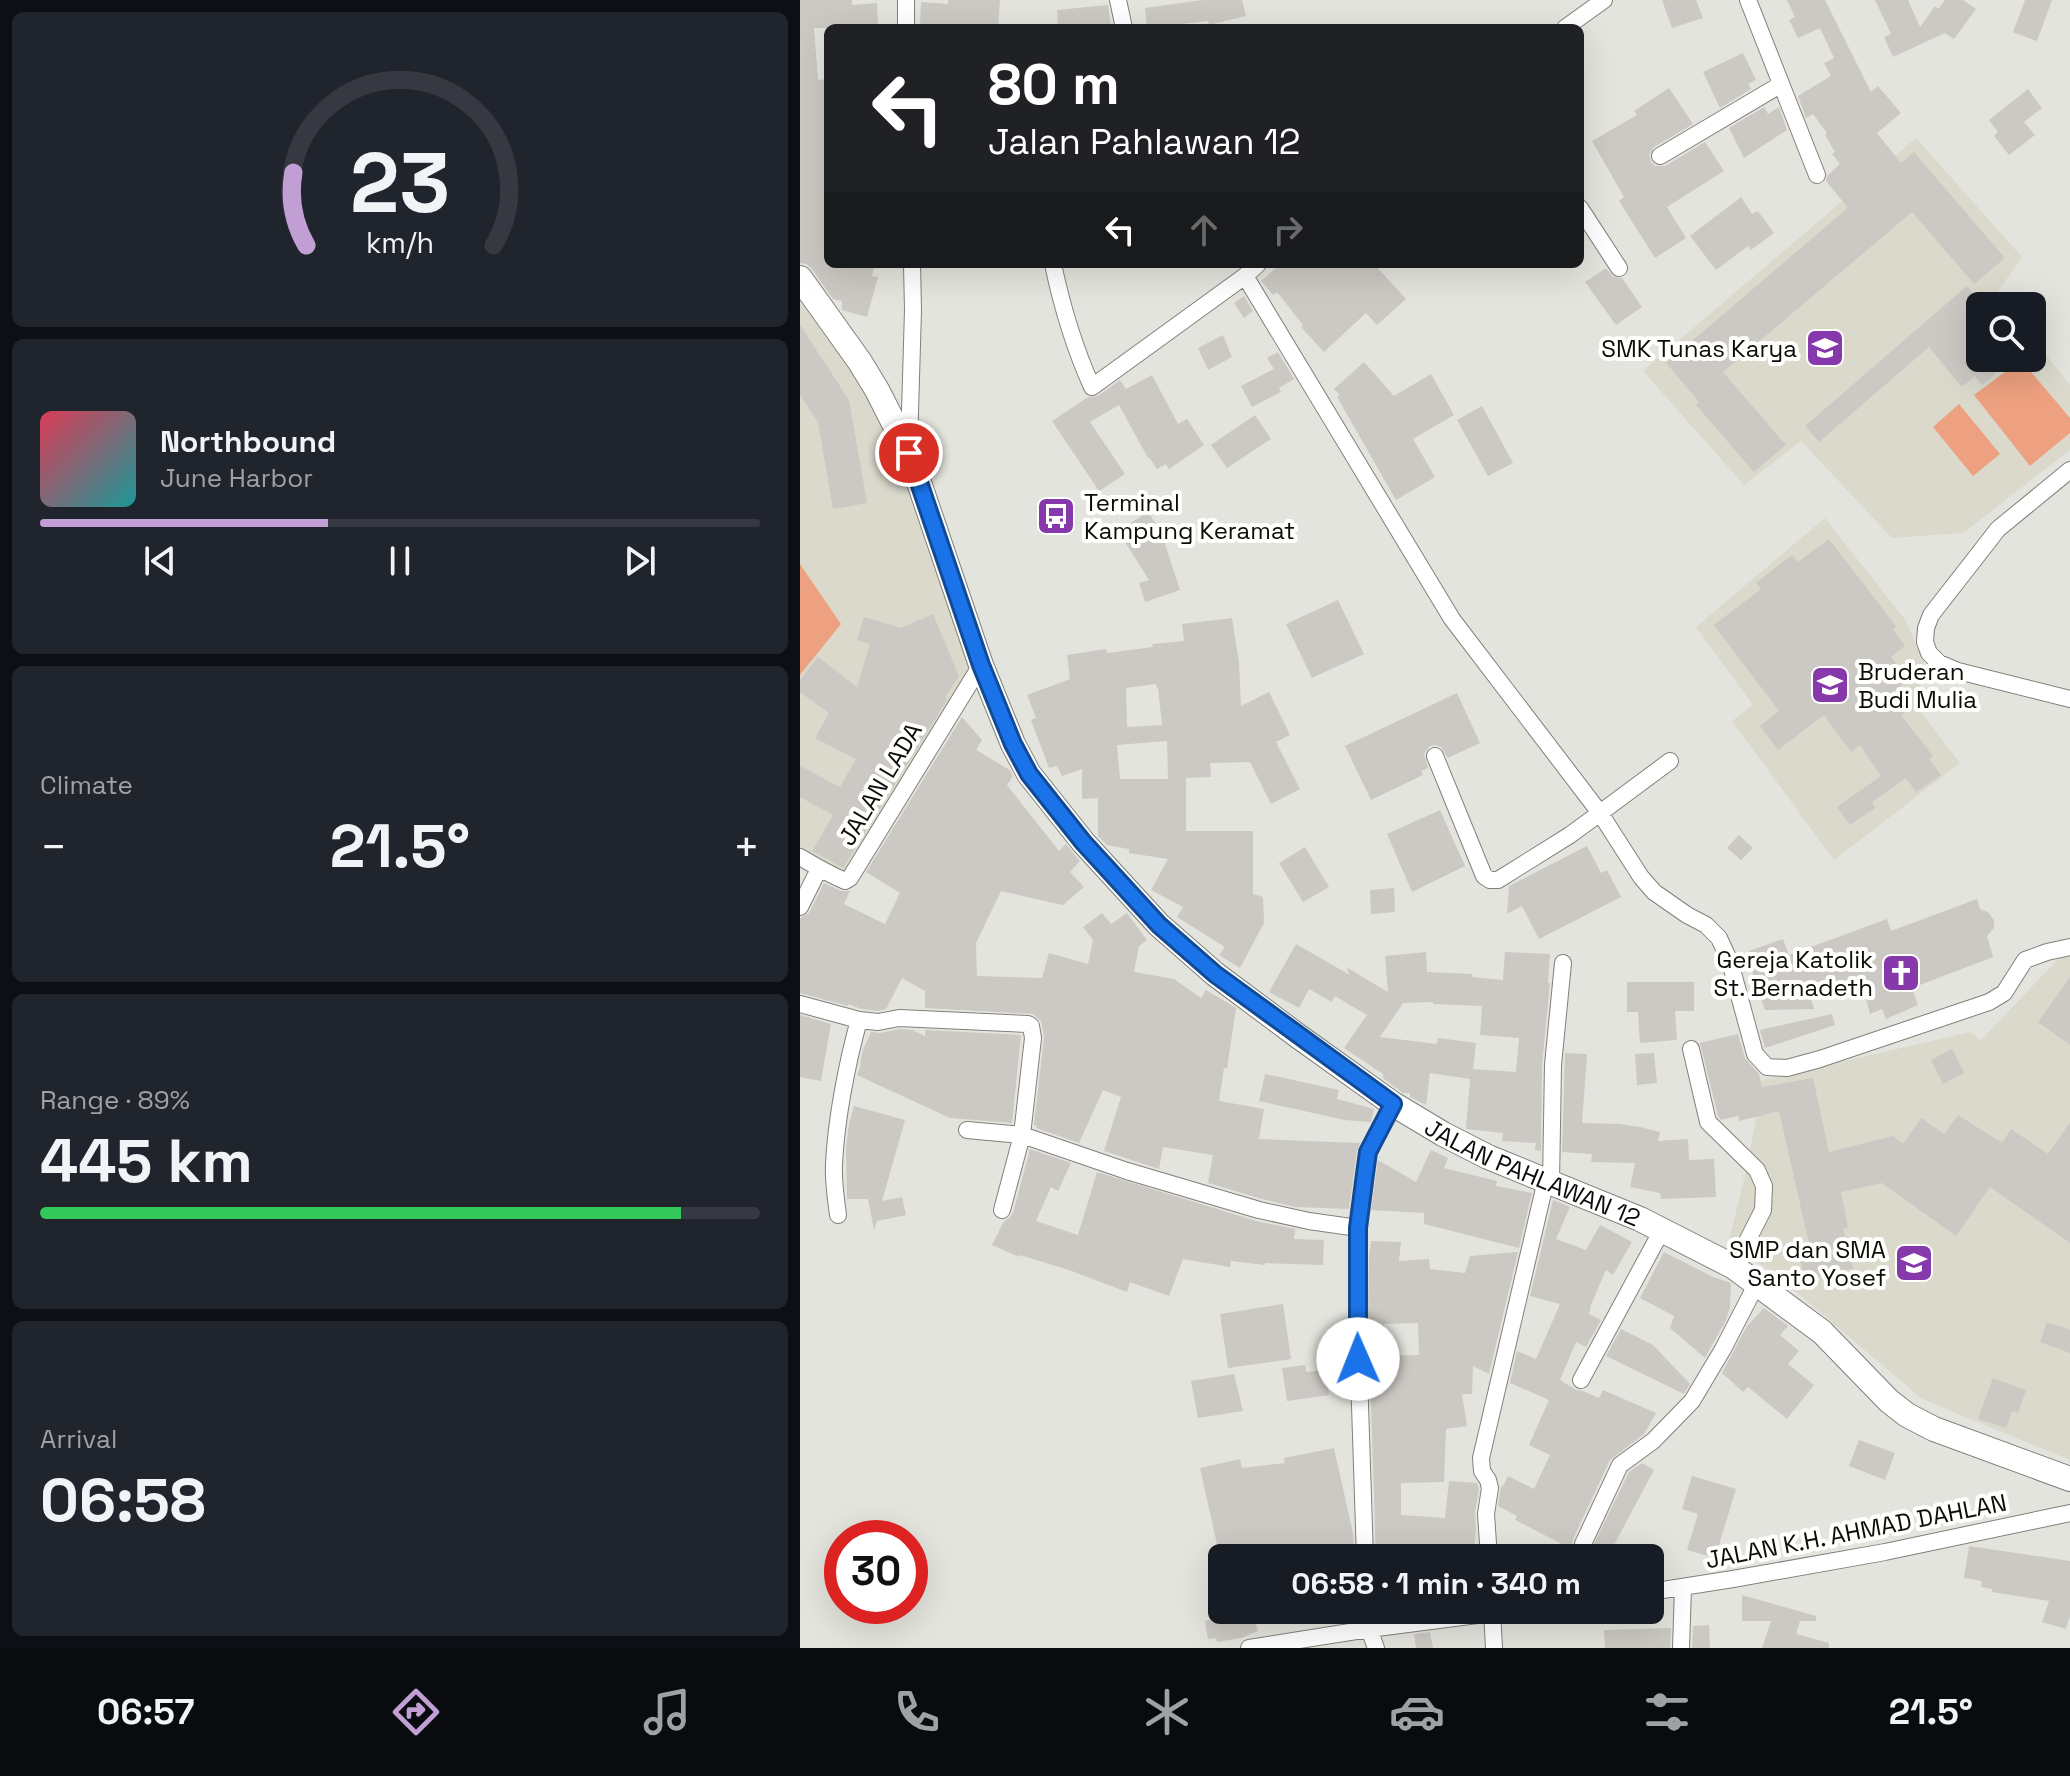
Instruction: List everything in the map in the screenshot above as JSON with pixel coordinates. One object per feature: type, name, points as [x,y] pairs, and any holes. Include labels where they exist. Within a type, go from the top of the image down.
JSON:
[{"type":"main road","name":"JALAN PAHLAWAN 12","points":[[800,278],[871,381],[909,453],[981,665],[1013,744],[1029,774],[1083,842],[1159,925],[1215,974],[1393,1104],[1488,1157],[1662,1230],[1734,1267],[1822,1332],[1878,1391],[1907,1415],[1934,1429],[2070,1479]]},
{"type":"street","points":[[906,0],[906,24]]},
{"type":"street","points":[[1118,0],[1123,24]]},
{"type":"street","points":[[1571,24],[1604,0]]},
{"type":"street","points":[[1748,0],[1817,175]]},
{"type":"street","points":[[1660,156],[1780,85]]},
{"type":"street","points":[[1584,214],[1619,268]]},
{"type":"street","points":[[909,453],[912,268]]},
{"type":"street","points":[[1054,268],[1073,341],[1092,387],[1254,268]]},
{"type":"street","points":[[1245,276],[1452,619],[1600,813],[1641,877],[1654,892],[1706,925],[1719,938],[1730,962],[1755,1054],[1767,1067],[1787,1068],[1820,1059],[1989,1002],[2004,993],[2025,960],[2070,947]]},
{"type":"street","points":[[2070,470],[1998,529],[1931,615],[1925,642],[1929,653],[1939,663],[1958,671],[2070,699]]},
{"type":"street","name":"JALAN LADA","points":[[800,857],[845,881],[850,878],[981,665]]},
{"type":"street","points":[[1435,756],[1484,876],[1490,880],[1498,880],[1570,835],[1670,761]]},
{"type":"street","points":[[800,907],[819,869]]},
{"type":"street","points":[[1488,1544],[1486,1514],[1490,1488],[1482,1471],[1481,1458],[1548,1181],[1553,1065],[1563,963]]},
{"type":"street","points":[[800,1004],[875,1022],[899,1018],[1031,1026],[1033,1038],[1022,1135],[1002,1210]]},
{"type":"street","points":[[838,1215],[834,1167],[836,1145],[848,1065],[859,1020]]},
{"type":"street","points":[[1691,1049],[1708,1122],[1757,1170],[1764,1186],[1763,1210],[1734,1267]]},
{"type":"street","points":[[1365,1544],[1357,1313],[1358,1228],[1368,1152],[1393,1104]]},
{"type":"street","points":[[967,1130],[1022,1135],[1127,1171],[1259,1210],[1358,1228]]},
{"type":"street","points":[[1581,1380],[1662,1230]]},
{"type":"street","points":[[1583,1544],[1620,1465],[1653,1441],[1692,1401],[1757,1283]]},
{"type":"street","name":"JALAN K.H. AHMAD DAHLAN","points":[[1664,1590],[1913,1546],[2070,1513]]},
{"type":"street","points":[[1681,1648],[1683,1587]]},
{"type":"street","points":[[1368,1624],[1376,1648]]},
{"type":"street","points":[[1249,1648],[1405,1624]]},
{"type":"street","points":[[1493,1624],[1494,1648]]},
{"type":"shaded area","name":"SMK Tunas Karya","points":[[1916,138],[2022,257],[1998,292],[1966,292],[1966,372],[2046,372],[2046,355],[2070,385],[2070,450],[1963,533],[1892,538],[1801,441],[1744,485],[1643,371]]},
{"type":"shaded area","points":[[800,297],[889,421],[972,662],[848,879],[800,850]]},
{"type":"shaded area","points":[[2005,372],[2031,372],[2070,418],[2070,433],[2030,466],[1974,395]]},
{"type":"shaded area","points":[[1959,404],[2000,454],[1973,476],[1933,427]]},
{"type":"shaded area","name":"Bruderan Budi Mulia","points":[[1825,518],[1906,621],[1925,666],[1916,706],[1960,763],[1834,860],[1732,721],[1753,705],[1696,627]]},
{"type":"shaded area","points":[[800,564],[841,624],[800,675]]},
{"type":"shaded area","name":"SMP dan SMA Santo Yosef","points":[[2070,953],[2070,1460],[1922,1399],[1787,1284],[1729,1241],[1761,1094],[1759,1081],[1970,1032],[1981,1040],[2063,954]]},
{"type":"building","points":[[800,0],[852,0],[852,5],[877,3],[878,24],[824,24],[824,28],[814,28],[818,80],[824,79],[824,268],[874,268],[872,276],[878,277],[867,317],[842,310],[842,301],[833,299],[812,269],[800,263]]},
{"type":"building","points":[[948,0],[1000,0],[998,24],[920,24],[921,2],[948,4]]},
{"type":"building","points":[[1203,0],[1242,0],[1246,16],[1213,24],[1208,21],[1147,24],[1145,8]]},
{"type":"building","points":[[1662,0],[1696,0],[1703,18],[1672,28]]},
{"type":"building","points":[[1787,0],[1825,0],[1871,92],[1878,86],[1901,113],[1877,133],[1901,163],[1914,152],[2005,258],[1974,284],[1912,212],[1723,372],[1786,445],[1754,472],[1696,405],[1699,402],[1666,363],[1848,208],[1826,181],[1840,164],[1832,154],[1835,152],[1825,135],[1827,133],[1813,114],[1806,118],[1798,96],[1831,76],[1824,63],[1834,58],[1820,28],[1798,38],[1789,20],[1795,17]]},
{"type":"building","points":[[1875,0],[1908,0],[1920,27],[1935,6],[1938,9],[1945,0],[1963,0],[1976,9],[1954,39],[1945,33],[1893,57],[1884,37],[1891,34]]},
{"type":"building","points":[[2025,0],[2052,0],[2037,41],[2013,32]]},
{"type":"building","points":[[1108,5],[1110,24],[1058,24],[1057,10]]},
{"type":"building","points":[[1743,53],[1756,80],[1748,84],[1751,89],[1720,108],[1703,72]]},
{"type":"building","points":[[1669,88],[1693,124],[1654,147],[1649,155],[1651,162],[1655,166],[1665,166],[1705,142],[1724,171],[1667,207],[1686,238],[1655,258],[1619,201],[1624,197],[1592,141],[1637,115],[1634,111]]},
{"type":"building","points":[[2028,89],[2042,108],[2024,122],[2035,135],[2009,155],[1994,136],[1998,132],[1989,120]]},
{"type":"building","points":[[1764,107],[1768,114],[1779,107],[1787,130],[1744,158],[1729,128]]},
{"type":"building","points":[[1741,197],[1752,214],[1758,211],[1774,233],[1751,250],[1748,246],[1716,270],[1690,236]]},
{"type":"building","points":[[1276,268],[1378,268],[1406,299],[1377,325],[1366,313],[1324,352],[1301,327],[1303,325],[1277,292],[1273,295],[1261,281]]},
{"type":"building","points":[[1606,268],[1613,277],[1622,278],[1642,307],[1616,325],[1585,282]]},
{"type":"building","points":[[1967,286],[1972,292],[1966,292],[1966,372],[1997,372],[1982,385],[1975,376],[1962,387],[1929,347],[1819,442],[1805,426]]},
{"type":"building","points":[[1244,296],[1253,311],[1244,318],[1234,303]]},
{"type":"building","points":[[800,325],[849,400],[867,503],[833,509],[818,422],[800,395]]},
{"type":"building","points":[[1223,335],[1232,357],[1208,370],[1198,348]]},
{"type":"building","points":[[1278,352],[1294,379],[1279,388],[1281,392],[1252,407],[1241,386],[1274,369],[1267,358]]},
{"type":"building","points":[[1364,362],[1394,396],[1431,374],[1454,415],[1413,439],[1435,477],[1396,500],[1334,389]]},
{"type":"building","points":[[1152,375],[1178,424],[1187,419],[1204,445],[1169,469],[1166,464],[1157,469],[1119,405],[1090,422],[1125,474],[1099,491],[1052,421],[1120,380],[1126,389]]},
{"type":"building","points":[[1482,406],[1513,463],[1488,476],[1457,420]]},
{"type":"building","points":[[1255,415],[1271,439],[1227,468],[1211,445]]},
{"type":"building","points":[[1148,512],[1168,542],[1165,544],[1180,590],[1145,602],[1139,583],[1149,580],[1118,531]]},
{"type":"building","name":"Bruderan Budi Mulia","points":[[1829,539],[1896,626],[1893,629],[1905,646],[1891,657],[1909,680],[1891,693],[1905,712],[1901,715],[1933,756],[1929,759],[1941,775],[1916,792],[1906,778],[1872,802],[1875,808],[1850,825],[1837,807],[1881,776],[1860,745],[1851,752],[1824,715],[1778,750],[1760,726],[1779,711],[1714,625],[1761,589],[1756,583],[1792,555],[1798,562]]},
{"type":"building","points":[[1338,600],[1364,654],[1312,678],[1286,624]]},
{"type":"building","points":[[933,614],[959,676],[843,868],[812,851],[833,815],[800,797],[800,766],[840,787],[856,759],[815,738],[829,713],[800,692],[800,680],[818,657],[857,687],[870,644],[857,640],[864,617],[901,628]]},
{"type":"building","points":[[1232,618],[1239,662],[1241,706],[1269,692],[1290,735],[1276,742],[1300,789],[1271,804],[1250,762],[1210,763],[1211,777],[1186,778],[1186,831],[1253,831],[1253,894],[1263,897],[1264,923],[1240,968],[1219,955],[1225,947],[1177,917],[1183,907],[1151,890],[1168,859],[1129,853],[1129,849],[1107,845],[1098,836],[1098,798],[1082,799],[1082,769],[1062,776],[1057,766],[1049,768],[1031,720],[1036,718],[1027,695],[1070,679],[1067,655],[1106,649],[1107,653],[1184,641],[1182,624]],"holes":[[[1156,684],[1162,725],[1127,727],[1126,688]],[[1167,741],[1168,779],[1120,779],[1117,745]]]},
{"type":"building","points":[[1457,693],[1480,743],[1448,758],[1441,747],[1430,746],[1424,754],[1428,768],[1421,771],[1423,775],[1371,800],[1345,746]]},
{"type":"building","points":[[962,717],[982,740],[976,750],[1010,770],[1013,776],[1007,785],[1059,851],[1066,844],[1080,861],[1070,872],[1084,887],[1063,905],[1001,891],[976,943],[977,976],[1042,978],[1049,953],[1088,964],[1093,940],[1083,927],[1102,913],[1111,924],[1127,913],[1147,940],[1139,946],[1134,972],[1174,979],[1201,998],[1206,990],[1236,1008],[1219,1101],[1264,1109],[1259,1139],[1360,1143],[1349,1209],[1296,1207],[1208,1183],[1213,1155],[1163,1147],[1159,1169],[1104,1151],[1121,1097],[1103,1090],[1079,1143],[1036,1128],[1044,1037],[1041,1021],[1033,1014],[925,1008],[925,991],[902,978],[886,1009],[878,1011],[800,993],[800,918],[809,913],[824,883],[841,891],[850,891],[844,904],[885,924],[900,893],[866,872]]},
{"type":"building","points":[[1440,810],[1465,866],[1412,892],[1387,834]]},
{"type":"building","points":[[1739,835],[1753,848],[1741,860],[1727,848]]},
{"type":"building","points":[[1587,846],[1601,873],[1607,870],[1621,897],[1539,939],[1522,906],[1507,914],[1509,886]]},
{"type":"building","points":[[1305,847],[1329,887],[1303,902],[1279,863]]},
{"type":"building","points":[[1394,888],[1395,912],[1371,914],[1370,890]]},
{"type":"building","name":"Gereja Katolik St. Bernadeth","points":[[1977,899],[1980,909],[1988,912],[1994,920],[1994,928],[1987,936],[1993,957],[1912,988],[1918,1005],[1886,1019],[1882,1009],[1870,1014],[1866,999],[1859,1000],[1853,981],[1810,996],[1814,1009],[1765,1010],[1751,968],[1754,967],[1749,951],[1783,939],[1789,955],[1887,919],[1891,931]]},
{"type":"building","points":[[1296,944],[1350,975],[1346,967],[1388,992],[1385,956],[1426,952],[1427,972],[1472,974],[1472,977],[1503,980],[1505,952],[1550,954],[1542,1065],[1541,1151],[1535,1150],[1536,1143],[1502,1141],[1503,1133],[1466,1129],[1470,1079],[1430,1073],[1426,1105],[1383,1078],[1383,1074],[1344,1048],[1367,1015],[1335,996],[1332,1002],[1309,989],[1299,1008],[1269,992]],"holes":[[[1403,1003],[1482,1006],[1480,1035],[1519,1038],[1516,1072],[1473,1069],[1476,1043],[1438,1038],[1437,1044],[1380,1037]]]},
{"type":"building","points":[[2070,977],[2070,1045],[2038,1022]]},
{"type":"building","points":[[1627,982],[1694,982],[1694,1011],[1675,1011],[1677,1040],[1640,1043],[1638,1012],[1627,1012]]},
{"type":"building","points":[[1832,1014],[1835,1025],[1765,1048],[1760,1030]]},
{"type":"building","points":[[800,1015],[831,1024],[821,1081],[800,1077]]},
{"type":"building","points":[[900,1029],[925,1036],[925,1030],[1021,1035],[1012,1123],[950,1118],[857,1075],[871,1032]]},
{"type":"building","points":[[1738,1034],[1745,1058],[1759,1074],[1762,1087],[1813,1078],[1829,1152],[1893,1136],[1903,1144],[1921,1118],[1944,1134],[1958,1115],[2002,1143],[2011,1129],[2048,1154],[2070,1122],[2070,1243],[1990,1187],[1956,1236],[1882,1183],[1841,1192],[1848,1228],[1843,1229],[1853,1268],[1805,1280],[1798,1251],[1810,1248],[1779,1111],[1739,1121],[1738,1116],[1721,1120],[1718,1116],[1700,1043]]},
{"type":"building","points":[[1952,1049],[1964,1073],[1943,1084],[1931,1060]]},
{"type":"building","points":[[1565,1053],[1587,1054],[1582,1123],[1640,1127],[1660,1132],[1658,1141],[1688,1139],[1689,1160],[1714,1159],[1716,1197],[1661,1199],[1660,1193],[1630,1187],[1635,1163],[1591,1162],[1592,1154],[1562,1152]]},
{"type":"building","points":[[1654,1053],[1657,1083],[1637,1085],[1635,1054]]},
{"type":"building","points":[[1265,1074],[1339,1090],[1337,1099],[1374,1109],[1371,1122],[1345,1120],[1259,1101]]},
{"type":"building","points":[[854,1106],[905,1120],[882,1201],[902,1197],[906,1215],[877,1221],[874,1230],[868,1199],[847,1199],[846,1148]]},
{"type":"building","points":[[1030,1149],[1071,1163],[1058,1191],[1051,1187],[1036,1221],[1078,1235],[1097,1172],[1256,1221],[1295,1229],[1294,1239],[1324,1240],[1323,1265],[1265,1265],[1231,1261],[1230,1267],[1183,1259],[1169,1296],[1130,1282],[1127,1292],[1069,1270],[1019,1257],[992,1245],[1004,1221],[1013,1213]]},
{"type":"building","points":[[1431,1150],[1448,1158],[1444,1168],[1497,1181],[1496,1186],[1532,1193],[1519,1248],[1424,1224],[1424,1213],[1371,1210],[1378,1160],[1416,1182]]},
{"type":"building","points":[[1553,1200],[1570,1207],[1556,1239],[1586,1250],[1600,1225],[1632,1242],[1613,1275],[1606,1270],[1589,1314],[1601,1320],[1586,1347],[1576,1342],[1560,1380],[1599,1398],[1603,1390],[1656,1413],[1644,1434],[1610,1460],[1572,1544],[1560,1544],[1515,1520],[1517,1516],[1498,1506],[1501,1486],[1508,1476],[1534,1489],[1550,1455],[1529,1445],[1549,1400],[1510,1383],[1517,1351],[1536,1359],[1560,1304],[1530,1296]]},
{"type":"building","points":[[1371,1241],[1401,1242],[1399,1261],[1429,1259],[1430,1269],[1465,1273],[1470,1256],[1518,1252],[1489,1374],[1473,1366],[1472,1394],[1462,1394],[1467,1426],[1446,1429],[1444,1482],[1401,1483],[1401,1515],[1445,1518],[1449,1481],[1477,1483],[1475,1544],[1376,1544],[1368,1313]],"holes":[[[1418,1323],[1419,1355],[1385,1356],[1384,1324]]]},
{"type":"building","points":[[1664,1252],[1731,1283],[1726,1320],[1705,1358],[1670,1328],[1674,1316],[1640,1298]]},
{"type":"building","points":[[1283,1304],[1291,1359],[1228,1368],[1220,1314]]},
{"type":"building","points":[[1764,1308],[1788,1326],[1780,1335],[1799,1351],[1788,1364],[1814,1385],[1787,1419],[1748,1387],[1743,1392],[1722,1373],[1747,1326]]},
{"type":"building","points":[[2047,1322],[2070,1330],[2070,1353],[2040,1342]]},
{"type":"building","points":[[1621,1329],[1653,1345],[1690,1384],[1684,1394],[1606,1356]]},
{"type":"building","points":[[1305,1365],[1306,1372],[1326,1370],[1329,1395],[1287,1401],[1282,1368]]},
{"type":"building","points":[[1234,1374],[1243,1411],[1198,1418],[1191,1381]]},
{"type":"building","points":[[1993,1378],[2026,1390],[2018,1413],[2012,1411],[2006,1428],[1978,1419]]},
{"type":"building","points":[[1859,1440],[1895,1453],[1885,1480],[1849,1466]]},
{"type":"building","points":[[1334,1448],[1353,1544],[1217,1544],[1200,1468],[1240,1459],[1242,1468],[1285,1463],[1284,1458]]},
{"type":"building","points":[[1642,1463],[1654,1470],[1614,1544],[1594,1544],[1629,1472]]},
{"type":"building","points":[[1692,1476],[1736,1489],[1715,1558],[1687,1550],[1698,1514],[1682,1509]]},
{"type":"building","points":[[1969,1546],[2070,1561],[2070,1616],[2066,1629],[2042,1622],[2049,1601],[1992,1592],[1992,1589],[1981,1587],[1982,1581],[1964,1578]]},
{"type":"building","points":[[1742,1595],[1816,1616],[1816,1621],[1800,1621],[1796,1634],[1829,1643],[1829,1648],[1762,1648],[1771,1621],[1742,1621]]},
{"type":"building","points":[[1208,1620],[1208,1624],[1256,1624],[1258,1631],[1217,1642],[1216,1638],[1208,1639],[1205,1621]]},
{"type":"building","points":[[1709,1625],[1710,1648],[1692,1648],[1693,1626]]},
{"type":"building","points":[[1671,1628],[1670,1648],[1605,1648],[1604,1630]]},
{"type":"building","points":[[1430,1632],[1433,1648],[1416,1648],[1414,1634]]},
{"type":"place","name":"SMK Tunas Karya","points":[[1825,348]]},
{"type":"place","name":"Terminal Kampung Keramat","points":[[1056,516]]},
{"type":"place","name":"Bruderan Budi Mulia","points":[[1830,685]]},
{"type":"place","name":"Gereja Katolik St. Bernadeth","points":[[1901,973]]},
{"type":"place","name":"SMP dan SMA Santo Yosef","points":[[1914,1263]]},
{"type":"route","points":[[909,453],[981,665],[1013,744],[1029,774],[1083,842],[1159,925],[1215,974],[1393,1104],[1368,1152],[1358,1228],[1358,1359]]}]
